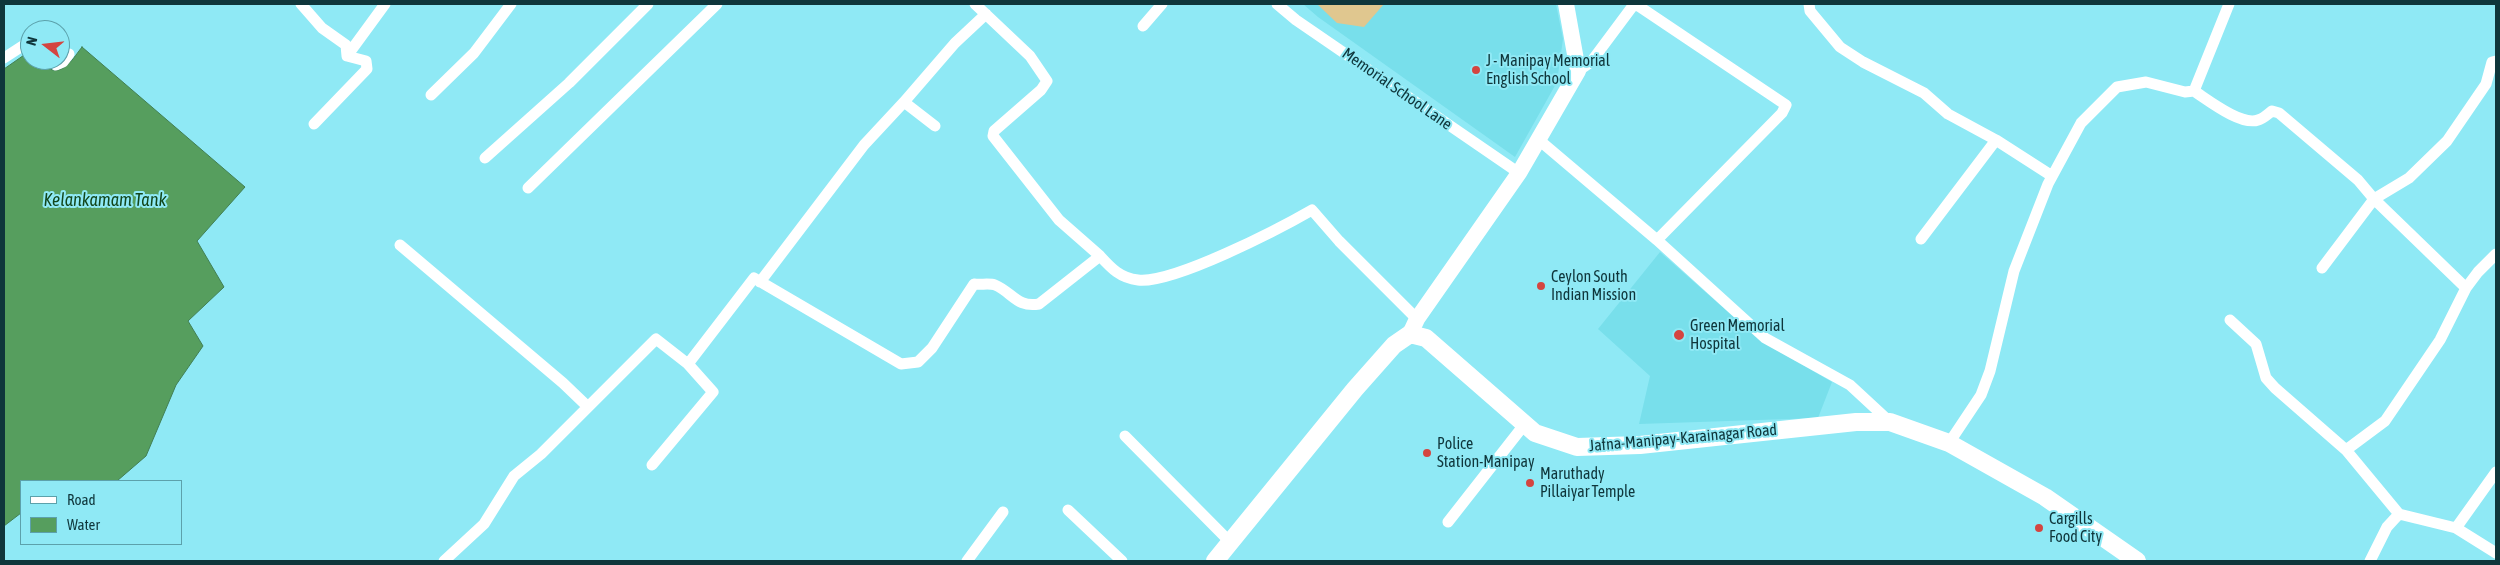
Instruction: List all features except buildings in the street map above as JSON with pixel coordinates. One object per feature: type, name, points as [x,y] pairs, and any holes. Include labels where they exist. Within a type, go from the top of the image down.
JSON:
[{"type":"main road","name":"Jafna-Manipay-Karainagar Road","points":[[1413,326],[1524,425],[1535,433],[1577,447],[1640,444],[1856,422],[1890,422],[1950,444],[2045,497],[2133,560]]},
{"type":"main road","points":[[1214,561],[1231,543],[1355,389],[1413,326]]},
{"type":"street","points":[[301,4],[322,28],[346,45],[347,56]]},
{"type":"street","points":[[347,56],[385,4]]},
{"type":"street","points":[[431,95],[474,53],[511,4]]},
{"type":"street","points":[[485,158],[569,83],[648,4]]},
{"type":"street","points":[[975,4],[1030,56],[1046,81],[1041,90],[994,131],[993,136],[1059,220],[1100,256],[1116,273],[1138,280],[1189,269],[1312,210],[1413,326],[1519,173],[1578,71],[1591,62],[1632,7],[1637,5],[1786,105],[1782,112],[1657,240]]},
{"type":"street","points":[[1143,26],[1162,4]]},
{"type":"street","name":"Memorial School Lane","points":[[1277,4],[1296,20],[1519,173]]},
{"type":"street","points":[[1566,4],[1578,71]]},
{"type":"street","points":[[1809,4],[1810,11],[1840,47],[1863,62],[1924,93],[1948,114],[1996,140],[2052,176]]},
{"type":"street","points":[[2194,91],[2230,4]]},
{"type":"street","points":[[528,188],[713,5]]},
{"type":"street","points":[[760,282],[864,145],[956,43],[986,14]]},
{"type":"street","points":[[4,58],[20,48]]},
{"type":"street","points":[[314,124],[367,69],[366,61],[347,56]]},
{"type":"street","points":[[2322,268],[2374,199],[2409,178],[2447,141],[2486,84],[2492,62],[2496,61]]},
{"type":"street","points":[[1950,444],[1981,395],[1990,371],[2014,271],[2052,176],[2081,123],[2117,87],[2146,82],[2185,92],[2194,91],[2223,111],[2248,120],[2258,120],[2272,111],[2278,113],[2358,180],[2374,199],[2466,288]]},
{"type":"street","points":[[904,102],[935,126]]},
{"type":"street","points":[[1539,140],[1657,240],[1765,338],[1850,385],[1890,422]]},
{"type":"street","points":[[1921,239],[1996,140]]},
{"type":"street","points":[[400,245],[563,382],[587,406]]},
{"type":"street","points":[[2346,450],[2385,421],[2440,340],[2466,288],[2478,272],[2496,254]]},
{"type":"street","points":[[688,364],[754,278],[901,364],[918,362],[932,348],[974,284],[995,285],[1014,299],[1030,306],[1039,304],[1100,256]]},
{"type":"street","points":[[2230,320],[2256,344],[2266,378],[2346,450],[2399,514],[2456,528],[2496,552]]},
{"type":"street","points":[[444,561],[484,524],[514,476],[541,454],[656,339],[688,364],[713,392],[652,465]]},
{"type":"street","points":[[1448,522],[1524,425]]},
{"type":"street","points":[[1125,436],[1231,543]]},
{"type":"street","points":[[2456,528],[2496,472]]},
{"type":"street","points":[[1068,510],[1122,561]]},
{"type":"street","points":[[967,561],[1003,512]]},
{"type":"street","points":[[2370,561],[2387,527],[2399,514]]},
{"type":"shaded area","name":"J - Manipay Memorial English School","points":[[1303,4],[1556,4],[1563,39],[1557,82],[1515,157],[1318,17]]},
{"type":"shaded area","points":[[1317,4],[1384,4],[1364,27],[1337,23]]},
{"type":"shaded area","name":"Green Memorial Hospital","points":[[1660,252],[1761,341],[1832,382],[1818,418],[1639,424],[1650,376],[1598,329]]},
{"type":"water","name":"Kelankamam Tank","points":[[82,47],[245,187],[197,241],[224,287],[188,321],[203,346],[176,385],[146,456],[118,480],[20,480],[20,514],[4,526],[4,69],[20,58],[20,70],[70,70],[70,62]]},
{"type":"place","name":"J - Manipay Memorial English School","points":[[1476,70]]},
{"type":"place","name":"Ceylon South Indian Mission","points":[[1541,286]]},
{"type":"place","name":"Green Memorial Hospital","points":[[1679,335]]},
{"type":"place","name":"Police Station-Manipay","points":[[1427,453]]},
{"type":"place","name":"Maruthady Pillaiyar Temple","points":[[1530,483]]},
{"type":"place","name":"Cargills Food City","points":[[2039,528]]}]
